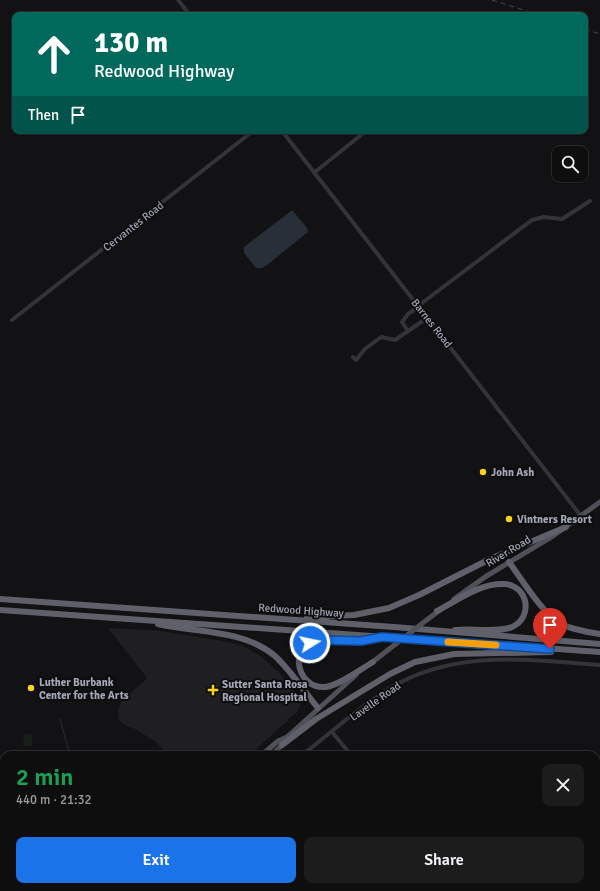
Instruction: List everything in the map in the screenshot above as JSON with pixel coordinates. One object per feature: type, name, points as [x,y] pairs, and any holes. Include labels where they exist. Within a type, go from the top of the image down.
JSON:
[{"type":"highway","points":[[270,618],[354,615],[389,608],[419,595],[490,559],[566,527]]},
{"type":"highway","points":[[509,562],[544,610],[552,618],[574,629],[600,634]]},
{"type":"highway","points":[[435,631],[510,628],[518,624],[523,618],[526,610],[526,602],[524,595],[517,588],[500,584],[476,590],[437,611]]},
{"type":"highway","name":"Redwood Highway","points":[[0,599],[270,618],[600,644]]},
{"type":"highway","name":"Redwood Highway","points":[[0,610],[600,652]]},
{"type":"highway","points":[[134,619],[231,636],[249,641],[268,652],[281,662],[318,708]]},
{"type":"highway","points":[[373,662],[337,683],[325,687],[314,686],[306,681],[298,665],[302,651],[313,641],[327,639],[361,641],[382,637]]},
{"type":"highway","points":[[282,745],[316,719],[386,676],[415,662],[454,654],[492,652],[541,654],[564,650]]},
{"type":"main road","name":"River Road","points":[[287,737],[318,708],[437,611],[474,584],[566,527],[600,502]]},
{"type":"main road","points":[[276,751],[287,737]]},
{"type":"main road","points":[[267,751],[278,741],[287,737]]},
{"type":"street","points":[[178,0],[188,12]]},
{"type":"street","name":"Cervantes Road","points":[[12,320],[249,134]]},
{"type":"street","name":"Barnes Road","points":[[284,134],[581,516]]},
{"type":"street","points":[[315,172],[362,134]]},
{"type":"street","points":[[408,331],[402,322],[408,314],[532,220],[544,217],[562,219],[590,201]]},
{"type":"street","points":[[353,357],[356,360],[365,349],[381,337],[395,340],[427,318]]},
{"type":"street","name":"Lavelle Road","points":[[307,751],[393,687],[420,674],[447,665],[475,660],[499,659],[600,664]]},
{"type":"street","points":[[332,732],[347,751]]},
{"type":"shaded area","points":[[293,211],[307,228],[308,232],[267,265],[262,268],[256,268],[244,253],[244,247]]},
{"type":"shaded area","name":"Sutter Santa Rosa Regional Hospital","points":[[108,628],[161,631],[229,642],[243,646],[263,658],[280,673],[301,700],[298,711],[254,751],[164,751],[156,742],[135,729],[123,724],[119,720],[118,711],[122,701],[147,678]]},
{"type":"shaded area","points":[[24,734],[32,735],[32,746],[23,745]]},
{"type":"waterway","points":[[60,719],[69,751]]},
{"type":"railway","points":[[492,0],[530,12]]},
{"type":"railway","points":[[588,30],[600,34]]},
{"type":"slow traffic","points":[[448,642],[496,645]]},
{"type":"place","name":"John Ash","points":[[483,472]]},
{"type":"place","name":"Vintners Resort","points":[[509,519]]},
{"type":"place","name":"Luther Burbank Center for the Arts","points":[[31,688]]},
{"type":"place","name":"Sutter Santa Rosa Regional Hospital","points":[[213,690]]},
{"type":"route","points":[[310,643],[313,641],[327,639],[361,641],[382,637],[550,649]]}]
